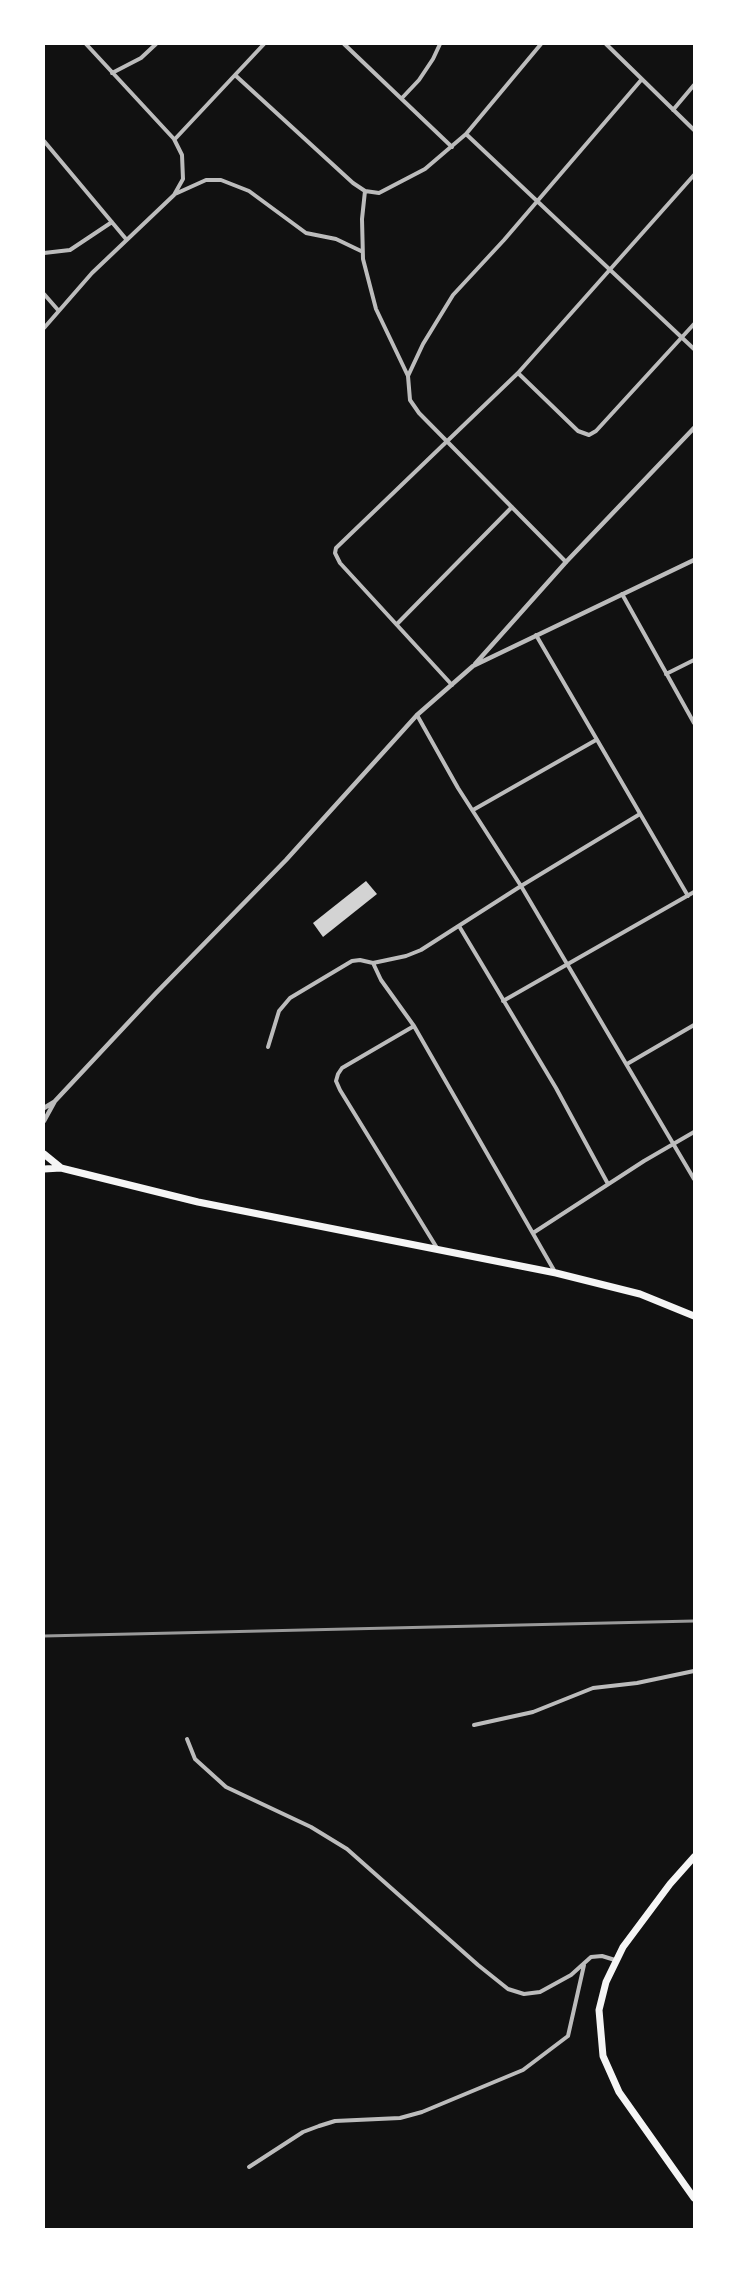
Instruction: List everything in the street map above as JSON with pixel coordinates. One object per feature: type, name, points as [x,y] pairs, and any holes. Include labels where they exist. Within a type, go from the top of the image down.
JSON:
[{"type":"highway","points":[[44,1154],[61,1167]]},
{"type":"highway","points":[[44,1169],[61,1167],[198,1202],[556,1273],[640,1294],[694,1316]]},
{"type":"highway","points":[[694,1857],[631,1935],[615,1960],[606,1982],[599,2010],[603,2056],[619,2092],[694,2198]]},
{"type":"street","points":[[86,44],[174,139],[182,155],[184,168],[183,179],[174,195]]},
{"type":"street","points":[[112,73],[141,58],[156,44]]},
{"type":"street","points":[[174,139],[264,44]]},
{"type":"street","points":[[344,44],[452,147]]},
{"type":"street","points":[[402,98],[419,80],[440,44]]},
{"type":"street","points":[[235,75],[331,164],[365,191],[379,193],[425,169],[452,147],[466,134],[541,44]]},
{"type":"street","points":[[606,44],[694,130]]},
{"type":"street","points":[[408,376],[423,344],[453,295],[642,79]]},
{"type":"street","points":[[673,110],[694,86]]},
{"type":"street","points":[[466,134],[694,349]]},
{"type":"street","points":[[44,141],[126,239]]},
{"type":"street","points":[[452,685],[340,563],[335,553],[339,545],[518,373],[694,175]]},
{"type":"street","points":[[44,328],[58,310],[126,239],[174,195],[206,180],[221,180],[249,191],[306,233],[336,239],[361,250]]},
{"type":"street","points":[[365,191],[361,250],[376,309],[408,376],[410,400],[419,413],[566,562]]},
{"type":"street","points":[[44,253],[70,250],[112,222]]},
{"type":"street","points":[[44,294],[58,310]]},
{"type":"street","points":[[518,373],[578,431],[589,435],[596,431],[694,324]]},
{"type":"street","points":[[44,1121],[55,1101],[156,993],[286,860],[417,715],[473,666],[566,562],[694,428]]},
{"type":"street","points":[[397,624],[512,507]]},
{"type":"street","points":[[473,666],[694,560]]},
{"type":"street","points":[[622,594],[694,723]]},
{"type":"street","points":[[536,635],[688,896]]},
{"type":"street","points":[[666,674],[694,660]]},
{"type":"street","points":[[417,715],[458,788],[521,886],[694,1179]]},
{"type":"street","points":[[473,810],[596,741]]},
{"type":"street","points":[[268,1047],[279,1011],[290,998],[352,962],[360,960],[373,963],[406,956],[421,950],[640,814]]},
{"type":"street","points":[[503,1000],[694,892]]},
{"type":"street","points":[[459,926],[556,1088],[608,1184]]},
{"type":"street","points":[[373,963],[381,980],[414,1026],[556,1273]]},
{"type":"street","points":[[627,1064],[694,1025]]},
{"type":"street","points":[[414,1026],[342,1068],[336,1081],[437,1249]]},
{"type":"street","points":[[44,1108],[55,1101]]},
{"type":"street","points":[[533,1233],[694,1132]]},
{"type":"street","points":[[474,1725],[534,1712],[593,1688],[637,1683],[694,1671]]},
{"type":"street","points":[[187,1739],[195,1759],[226,1787],[311,1827],[347,1849],[508,1989],[524,1994],[540,1992],[571,1975],[595,1956],[615,1960]]},
{"type":"street","points":[[249,2167],[303,2132],[319,2126],[335,2121],[400,2118],[422,2112],[523,2070],[568,2036],[584,1964]]},
{"type":"building","points":[[366,881],[377,894],[323,937],[313,923]]},
{"type":"railway","points":[[44,1636],[694,1621]]}]
